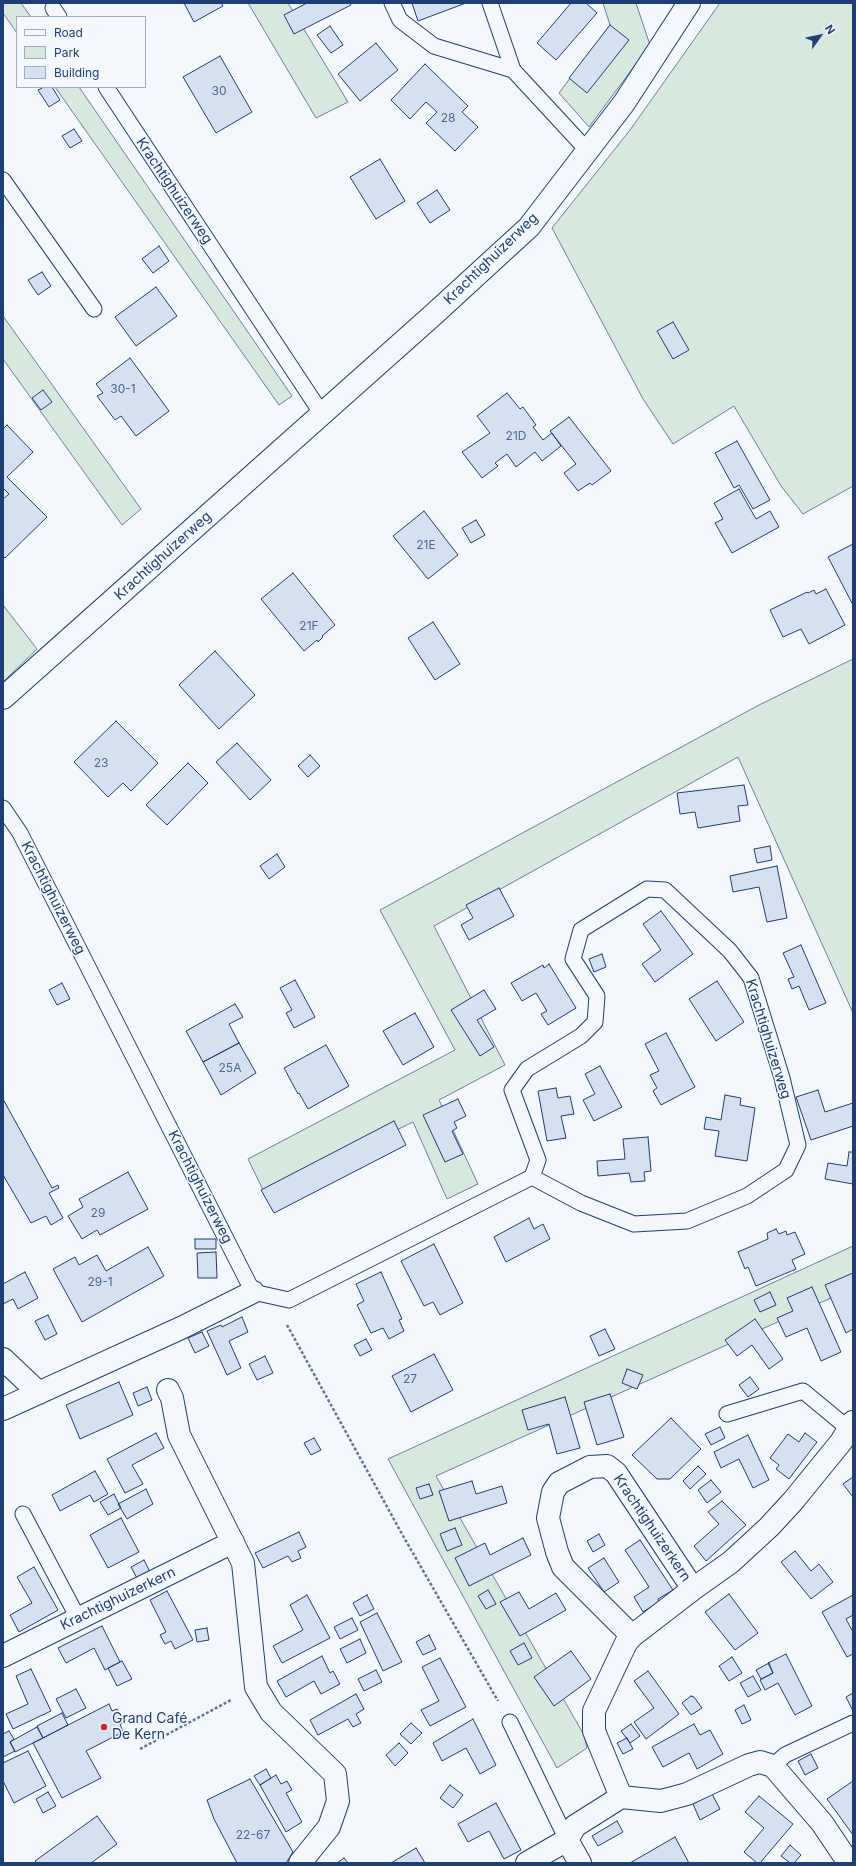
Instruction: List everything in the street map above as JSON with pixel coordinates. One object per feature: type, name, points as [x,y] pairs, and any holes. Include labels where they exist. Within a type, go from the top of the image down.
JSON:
[{"type":"street","name":"Krachtighuizerweg","points":[[3,698],[322,414],[529,227],[624,103],[689,3]]},
{"type":"street","points":[[3,1409],[39,1394],[181,1328],[262,1294]]},
{"type":"street","points":[[3,1359],[39,1394]]},
{"type":"street","points":[[168,1390],[172,1398],[179,1436],[243,1563],[256,1686],[271,1712],[335,1774],[338,1801],[329,1827],[300,1863]]},
{"type":"street","name":"Krachtighuizerkern","points":[[621,1797],[594,1731],[594,1710],[626,1643],[632,1636],[731,1562],[769,1527],[794,1501],[849,1436]]},
{"type":"street","name":"Krachtighuizerkern","points":[[632,1636],[563,1566],[557,1552],[548,1518],[553,1492],[559,1483],[590,1467],[607,1466],[616,1473],[694,1589]]},
{"type":"street","name":"Krachtighuizerkern","points":[[3,1656],[233,1542]]},
{"type":"street","points":[[527,1863],[567,1840],[575,1826],[621,1797],[661,1801],[687,1794],[749,1765],[760,1762],[773,1766],[822,1823],[849,1863]]},
{"type":"street","points":[[567,1840],[580,1863]]},
{"type":"lane","points":[[392,3],[400,20],[434,46],[513,70]]},
{"type":"lane","points":[[490,3],[513,70],[587,150]]},
{"type":"lane","name":"Krachtighuizerweg","points":[[107,88],[322,414]]},
{"type":"lane","points":[[3,180],[94,309]]},
{"type":"lane","name":"Krachtighuizerweg","points":[[3,808],[20,833],[262,1294]]},
{"type":"lane","name":"Krachtighuizerweg","points":[[647,889],[665,890],[730,951],[751,978],[782,1078],[798,1145],[786,1170],[747,1196],[687,1221],[634,1224],[581,1203],[532,1177],[538,1160],[512,1090],[527,1069],[581,1036],[595,1022],[597,996],[572,959],[581,930],[647,889]]},
{"type":"lane","points":[[262,1294],[288,1300],[532,1177]]},
{"type":"lane","points":[[727,1414],[803,1391],[849,1436]]},
{"type":"lane","points":[[23,1514],[78,1618]]},
{"type":"lane","points":[[510,1722],[567,1840]]},
{"type":"lane","points":[[773,1766],[785,1755],[853,1723]]},
{"type":"path","points":[[262,1294],[510,1722]]},
{"type":"path","points":[[140,1749],[256,1686]]},
{"type":"green space","points":[[3,3],[21,3],[30,16],[16,16],[16,32],[3,13]]},
{"type":"green space","points":[[248,3],[288,3],[348,102],[316,118]]},
{"type":"green space","points":[[603,3],[636,3],[650,45],[589,127],[559,93],[610,25]]},
{"type":"green space","points":[[720,3],[853,3],[853,486],[803,514],[781,486],[734,406],[673,444],[643,399],[552,228],[630,130]]},
{"type":"green space","points":[[56,88],[80,88],[292,396],[279,405]]},
{"type":"green space","points":[[3,316],[141,509],[122,525],[3,359]]},
{"type":"green space","points":[[3,605],[37,649],[3,682]]},
{"type":"green space","points":[[853,659],[853,1013],[738,757],[434,926],[505,1065],[439,1100],[478,1184],[447,1199],[413,1122],[265,1194],[248,1159],[455,1050],[380,910],[759,705]]},
{"type":"green space","points":[[853,1246],[853,1288],[436,1476],[584,1735],[587,1748],[557,1768],[388,1459]]},
{"type":"building","points":[[184,3],[221,3],[223,6],[194,22]]},
{"type":"building","points":[[307,3],[350,3],[351,5],[294,34],[284,15]]},
{"type":"building","points":[[412,3],[466,3],[418,21]]},
{"type":"building","points":[[571,3],[586,3],[597,13],[556,60],[537,43]]},
{"type":"building","points":[[610,25],[629,40],[587,93],[569,78]]},
{"type":"building","points":[[330,26],[343,45],[331,53],[317,35]]},
{"type":"building","points":[[376,43],[398,70],[360,101],[338,74]]},
{"type":"building","points":[[220,56],[252,112],[216,133],[183,77]]},
{"type":"building","points":[[425,64],[468,106],[462,112],[478,127],[455,151],[426,123],[437,112],[426,102],[410,119],[391,100]]},
{"type":"building","points":[[42,88],[53,88],[60,100],[49,107],[38,90]]},
{"type":"building","points":[[74,129],[82,141],[70,148],[62,136]]},
{"type":"building","points":[[380,159],[405,201],[376,219],[350,177]]},
{"type":"building","points":[[437,190],[450,210],[430,223],[417,203]]},
{"type":"building","points":[[159,246],[169,261],[153,273],[142,259]]},
{"type":"building","points":[[42,272],[51,286],[38,295],[28,280]]},
{"type":"building","points":[[156,287],[177,316],[136,346],[115,317]]},
{"type":"building","points":[[673,322],[689,350],[673,359],[657,331]]},
{"type":"building","points":[[130,358],[169,411],[136,436],[121,416],[115,420],[97,396],[103,393],[96,384]]},
{"type":"building","points":[[43,390],[52,402],[41,410],[32,398]]},
{"type":"building","points":[[507,393],[520,409],[523,407],[536,425],[533,427],[543,440],[552,433],[561,446],[542,461],[535,452],[516,467],[507,454],[495,463],[498,466],[482,478],[462,452],[490,433],[477,416]]},
{"type":"building","points":[[569,417],[611,471],[592,485],[590,483],[578,491],[564,473],[576,464],[550,431]]},
{"type":"building","points":[[7,425],[33,452],[7,477],[47,517],[5,558],[3,556],[3,499],[9,494],[3,488],[3,429]]},
{"type":"building","points":[[737,441],[770,500],[753,509],[739,485],[734,488],[715,453]]},
{"type":"building","points":[[739,489],[756,519],[770,511],[779,527],[732,553],[715,523],[723,519],[714,503]]},
{"type":"building","points":[[424,511],[458,555],[428,579],[393,536]]},
{"type":"building","points":[[476,520],[485,535],[471,543],[462,528]]},
{"type":"building","points":[[853,544],[853,605],[828,557]]},
{"type":"building","points":[[293,573],[335,625],[322,636],[323,637],[318,642],[317,640],[304,651],[261,599]]},
{"type":"building","points":[[826,589],[845,625],[809,644],[801,629],[783,637],[770,610],[807,592],[808,593],[814,590],[816,594]]},
{"type":"building","points":[[433,622],[460,664],[435,680],[408,638]]},
{"type":"building","points":[[215,651],[255,695],[219,729],[179,685]]},
{"type":"building","points":[[116,721],[158,763],[131,791],[123,783],[108,797],[74,762]]},
{"type":"building","points":[[237,743],[271,780],[250,800],[216,762]]},
{"type":"building","points":[[310,755],[320,766],[308,777],[298,766]]},
{"type":"building","points":[[188,763],[208,783],[167,825],[146,805]]},
{"type":"building","points":[[744,785],[748,805],[738,806],[740,821],[698,828],[695,812],[680,814],[677,793]]},
{"type":"building","points":[[770,846],[772,860],[757,863],[754,849]]},
{"type":"building","points":[[277,854],[285,867],[269,879],[260,866]]},
{"type":"building","points":[[777,866],[787,918],[767,922],[759,887],[733,892],[730,876]]},
{"type":"building","points":[[499,888],[514,916],[469,940],[461,925],[473,918],[466,905]]},
{"type":"building","points":[[661,911],[693,954],[655,982],[642,964],[661,950],[643,924]]},
{"type":"building","points":[[801,945],[826,1003],[809,1010],[799,986],[792,989],[788,979],[794,977],[783,953]]},
{"type":"building","points":[[602,954],[606,967],[594,972],[589,959]]},
{"type":"building","points":[[549,964],[576,1008],[548,1025],[541,1014],[547,1011],[536,993],[522,1001],[511,983],[543,965],[544,968]]},
{"type":"building","points":[[295,980],[315,1017],[294,1028],[286,1013],[292,1010],[280,988]]},
{"type":"building","points":[[717,981],[744,1022],[716,1041],[689,999]]},
{"type":"building","points":[[62,983],[70,999],[57,1005],[49,990]]},
{"type":"building","points":[[484,990],[496,1009],[477,1020],[494,1047],[480,1056],[451,1010]]},
{"type":"building","points":[[235,1004],[243,1017],[229,1024],[239,1043],[203,1062],[186,1031]]},
{"type":"building","points":[[415,1013],[434,1047],[403,1065],[383,1031]]},
{"type":"building","points":[[666,1033],[695,1087],[661,1105],[653,1091],[657,1088],[650,1075],[659,1071],[645,1044]]},
{"type":"building","points":[[239,1043],[256,1073],[221,1095],[203,1062]]},
{"type":"building","points":[[326,1045],[349,1086],[308,1109],[284,1068]]},
{"type":"building","points":[[600,1066],[622,1107],[594,1121],[583,1100],[595,1094],[585,1074]]},
{"type":"building","points":[[556,1088],[558,1098],[570,1096],[574,1114],[561,1116],[566,1138],[547,1141],[538,1091]]},
{"type":"building","points":[[818,1090],[825,1112],[853,1103],[853,1126],[811,1140],[796,1097]]},
{"type":"building","points":[[725,1095],[741,1098],[740,1105],[755,1108],[747,1161],[715,1156],[719,1131],[704,1129],[706,1117],[721,1120]]},
{"type":"building","points":[[3,1099],[52,1188],[58,1185],[59,1188],[49,1193],[63,1218],[51,1225],[46,1216],[31,1223],[3,1175]]},
{"type":"building","points":[[458,1099],[466,1116],[454,1122],[457,1128],[452,1131],[463,1154],[445,1162],[423,1115]]},
{"type":"building","points":[[394,1121],[406,1145],[274,1213],[261,1190]]},
{"type":"building","points":[[648,1137],[651,1171],[644,1172],[645,1181],[631,1182],[629,1173],[598,1176],[597,1161],[625,1159],[623,1139]]},
{"type":"building","points":[[849,1152],[853,1152],[853,1184],[825,1179],[828,1163],[847,1166]]},
{"type":"building","points":[[128,1172],[148,1209],[100,1235],[97,1230],[82,1239],[68,1216],[83,1207],[79,1199]]},
{"type":"building","points":[[529,1218],[534,1229],[543,1224],[550,1239],[506,1262],[494,1237]]},
{"type":"building","points":[[776,1229],[779,1234],[786,1231],[787,1235],[795,1232],[805,1254],[792,1260],[796,1269],[756,1286],[748,1267],[745,1269],[738,1252],[768,1239],[767,1233]]},
{"type":"building","points":[[195,1239],[216,1239],[216,1249],[195,1249]]},
{"type":"building","points":[[434,1244],[463,1303],[440,1315],[433,1302],[424,1306],[401,1261]]},
{"type":"building","points":[[148,1247],[164,1276],[82,1322],[53,1269],[75,1257],[79,1265],[97,1255],[106,1271]]},
{"type":"building","points":[[216,1252],[217,1278],[198,1278],[197,1253]]},
{"type":"building","points":[[25,1272],[38,1298],[18,1309],[13,1299],[3,1304],[3,1284]]},
{"type":"building","points":[[381,1272],[402,1319],[399,1320],[404,1331],[389,1339],[383,1328],[371,1333],[357,1305],[364,1301],[356,1284]]},
{"type":"building","points":[[853,1273],[853,1329],[846,1333],[825,1285]]},
{"type":"building","points":[[812,1287],[841,1352],[821,1361],[807,1328],[786,1337],[777,1318],[793,1311],[787,1298]]},
{"type":"building","points":[[770,1292],[776,1305],[760,1312],[754,1300]]},
{"type":"building","points":[[48,1315],[57,1334],[45,1340],[35,1321]]},
{"type":"building","points":[[242,1317],[248,1332],[229,1341],[241,1368],[227,1375],[207,1331],[221,1325],[222,1327]]},
{"type":"building","points":[[755,1319],[783,1359],[769,1369],[752,1345],[737,1356],[725,1340]]},
{"type":"building","points":[[605,1329],[615,1349],[599,1356],[590,1336]]},
{"type":"building","points":[[202,1332],[209,1346],[195,1353],[188,1338]]},
{"type":"building","points":[[366,1339],[372,1350],[360,1356],[354,1345]]},
{"type":"building","points":[[434,1354],[453,1390],[411,1412],[392,1376]]},
{"type":"building","points":[[265,1356],[273,1373],[257,1380],[249,1364]]},
{"type":"building","points":[[627,1369],[643,1375],[637,1389],[622,1383]]},
{"type":"building","points":[[750,1377],[759,1389],[748,1397],[739,1385]]},
{"type":"building","points":[[119,1382],[133,1415],[80,1439],[66,1405]]},
{"type":"building","points":[[147,1387],[152,1400],[138,1406],[133,1393]]},
{"type":"building","points":[[610,1394],[624,1437],[597,1445],[584,1402]]},
{"type":"building","points":[[565,1397],[580,1448],[557,1454],[549,1424],[528,1430],[522,1410]]},
{"type":"building","points":[[671,1418],[701,1449],[670,1479],[657,1479],[632,1455]]},
{"type":"building","points":[[720,1427],[725,1438],[711,1445],[705,1434]]},
{"type":"building","points":[[156,1433],[164,1448],[132,1465],[143,1484],[125,1493],[107,1459]]},
{"type":"building","points":[[805,1433],[817,1442],[789,1479],[776,1469],[779,1465],[770,1458],[788,1434],[799,1442]]},
{"type":"building","points":[[748,1435],[769,1480],[753,1488],[739,1459],[721,1468],[714,1452]]},
{"type":"building","points":[[314,1438],[321,1450],[311,1455],[304,1443]]},
{"type":"building","points":[[698,1466],[706,1474],[690,1489],[683,1481]]},
{"type":"building","points":[[95,1471],[108,1494],[94,1502],[90,1495],[60,1511],[52,1495]]},
{"type":"building","points":[[853,1477],[853,1497],[843,1484]]},
{"type":"building","points":[[711,1480],[721,1492],[707,1503],[698,1490]]},
{"type":"building","points":[[472,1481],[476,1494],[502,1486],[507,1503],[449,1521],[439,1491]]},
{"type":"building","points":[[429,1484],[433,1495],[420,1499],[416,1488]]},
{"type":"building","points":[[146,1489],[153,1504],[127,1519],[118,1504]]},
{"type":"building","points":[[114,1494],[121,1508],[108,1515],[100,1502]]},
{"type":"building","points":[[722,1501],[746,1525],[706,1561],[694,1546],[719,1524],[708,1512]]},
{"type":"building","points":[[121,1518],[139,1552],[108,1568],[90,1535]]},
{"type":"building","points":[[455,1528],[462,1545],[447,1551],[440,1534]]},
{"type":"building","points":[[299,1532],[306,1547],[298,1551],[301,1558],[292,1562],[288,1556],[263,1568],[255,1553]]},
{"type":"building","points":[[599,1534],[605,1545],[593,1552],[587,1541]]},
{"type":"building","points":[[523,1538],[531,1555],[469,1586],[455,1558],[485,1543],[490,1555]]},
{"type":"building","points":[[640,1540],[673,1590],[658,1599],[659,1602],[643,1612],[634,1597],[649,1587],[625,1550]]},
{"type":"building","points":[[795,1551],[811,1571],[819,1564],[833,1582],[811,1599],[781,1562]]},
{"type":"building","points":[[604,1558],[619,1582],[604,1592],[588,1568]]},
{"type":"building","points":[[144,1560],[150,1572],[138,1580],[131,1567]]},
{"type":"building","points":[[34,1567],[58,1610],[19,1632],[10,1615],[32,1603],[17,1577]]},
{"type":"building","points":[[488,1590],[496,1604],[486,1609],[478,1596]]},
{"type":"building","points":[[167,1591],[193,1640],[175,1649],[171,1641],[165,1644],[160,1635],[166,1632],[150,1600]]},
{"type":"building","points":[[519,1592],[529,1609],[556,1593],[566,1610],[520,1636],[500,1602]]},
{"type":"building","points":[[729,1594],[758,1633],[735,1650],[705,1612]]},
{"type":"building","points":[[307,1595],[330,1638],[282,1663],[273,1646],[303,1630],[290,1605]]},
{"type":"building","points":[[367,1595],[374,1609],[360,1616],[353,1603]]},
{"type":"building","points":[[853,1595],[853,1615],[846,1619],[853,1632],[853,1654],[847,1657],[822,1612]]},
{"type":"building","points":[[377,1613],[402,1662],[383,1671],[360,1622]]},
{"type":"building","points":[[352,1618],[358,1630],[340,1639],[334,1627]]},
{"type":"building","points":[[102,1626],[120,1662],[105,1670],[94,1648],[66,1663],[58,1648]]},
{"type":"building","points":[[207,1628],[209,1640],[197,1642],[195,1630]]},
{"type":"building","points":[[429,1635],[436,1649],[423,1655],[416,1642]]},
{"type":"building","points":[[360,1639],[366,1653],[347,1663],[340,1649]]},
{"type":"building","points":[[524,1643],[532,1658],[518,1665],[510,1651]]},
{"type":"building","points":[[571,1651],[591,1679],[554,1706],[534,1677]]},
{"type":"building","points":[[786,1654],[812,1706],[795,1715],[778,1683],[765,1690],[760,1680],[773,1673],[768,1663]]},
{"type":"building","points":[[322,1656],[330,1673],[333,1671],[340,1684],[321,1694],[314,1681],[286,1697],[277,1681]]},
{"type":"building","points":[[732,1657],[742,1673],[729,1681],[719,1666]]},
{"type":"building","points":[[440,1658],[466,1707],[430,1726],[421,1710],[439,1701],[422,1667]]},
{"type":"building","points":[[122,1661],[132,1679],[117,1686],[108,1668]]},
{"type":"building","points":[[769,1663],[773,1673],[761,1679],[756,1670]]},
{"type":"building","points":[[31,1669],[51,1711],[13,1729],[6,1714],[28,1704],[16,1676]]},
{"type":"building","points":[[376,1670],[382,1682],[364,1691],[358,1679]]},
{"type":"building","points":[[648,1671],[679,1714],[646,1739],[634,1722],[654,1708],[634,1681]]},
{"type":"building","points":[[753,1676],[761,1690],[748,1697],[740,1683]]},
{"type":"building","points":[[76,1689],[86,1708],[66,1718],[56,1699]]},
{"type":"building","points":[[853,1693],[853,1711],[846,1697]]},
{"type":"building","points":[[356,1694],[364,1709],[356,1714],[361,1723],[353,1727],[348,1719],[318,1735],[310,1720]]},
{"type":"building","points":[[691,1696],[694,1697],[702,1708],[691,1715],[682,1703]]},
{"type":"building","points":[[109,1704],[112,1711],[117,1709],[124,1722],[120,1724],[123,1732],[86,1751],[101,1778],[62,1798],[33,1743]]},
{"type":"building","points":[[744,1705],[751,1720],[742,1724],[735,1710]]},
{"type":"building","points":[[62,1713],[68,1725],[43,1738],[37,1726]]},
{"type":"building","points":[[473,1719],[496,1765],[480,1774],[466,1748],[442,1761],[433,1743]]},
{"type":"building","points":[[411,1723],[422,1733],[411,1744],[400,1734]]},
{"type":"building","points":[[631,1724],[640,1736],[630,1743],[621,1731]]},
{"type":"building","points":[[694,1724],[700,1735],[710,1730],[723,1754],[697,1769],[689,1753],[663,1767],[652,1747]]},
{"type":"building","points":[[37,1727],[43,1738],[15,1752],[10,1742]]},
{"type":"building","points":[[9,1731],[14,1739],[10,1742],[15,1751],[3,1757],[3,1734]]},
{"type":"building","points":[[627,1738],[633,1749],[623,1754],[617,1743]]},
{"type":"building","points":[[399,1743],[408,1753],[395,1766],[386,1755]]},
{"type":"building","points":[[28,1751],[46,1786],[14,1803],[3,1781],[3,1763]]},
{"type":"building","points":[[811,1754],[818,1768],[805,1775],[798,1761]]},
{"type":"building","points":[[266,1769],[271,1778],[260,1785],[254,1776]]},
{"type":"building","points":[[276,1775],[281,1784],[287,1781],[292,1790],[286,1793],[302,1822],[286,1832],[260,1785]]},
{"type":"building","points":[[250,1779],[293,1852],[286,1863],[237,1863],[214,1819],[207,1800]]},
{"type":"building","points":[[853,1781],[853,1835],[827,1799]]},
{"type":"building","points":[[450,1785],[463,1795],[453,1808],[440,1798]]},
{"type":"building","points":[[48,1792],[56,1806],[43,1813],[36,1799]]},
{"type":"building","points":[[712,1794],[720,1809],[700,1820],[693,1804]]},
{"type":"building","points":[[759,1796],[793,1824],[760,1863],[757,1863],[744,1852],[764,1828],[745,1812]]},
{"type":"building","points":[[496,1803],[521,1850],[504,1859],[489,1831],[468,1842],[458,1824]]},
{"type":"building","points":[[97,1816],[117,1844],[91,1863],[37,1863],[35,1861]]},
{"type":"building","points":[[617,1821],[623,1832],[598,1846],[592,1836]]},
{"type":"building","points":[[675,1837],[689,1863],[630,1863]]},
{"type":"building","points":[[790,1845],[801,1855],[794,1863],[790,1863],[781,1856]]},
{"type":"building","points":[[416,1848],[425,1863],[391,1863]]},
{"type":"building","points":[[344,1858],[348,1863],[337,1863]]},
{"type":"place","name":"Grand Café De Kern","points":[[104,1727]]}]
